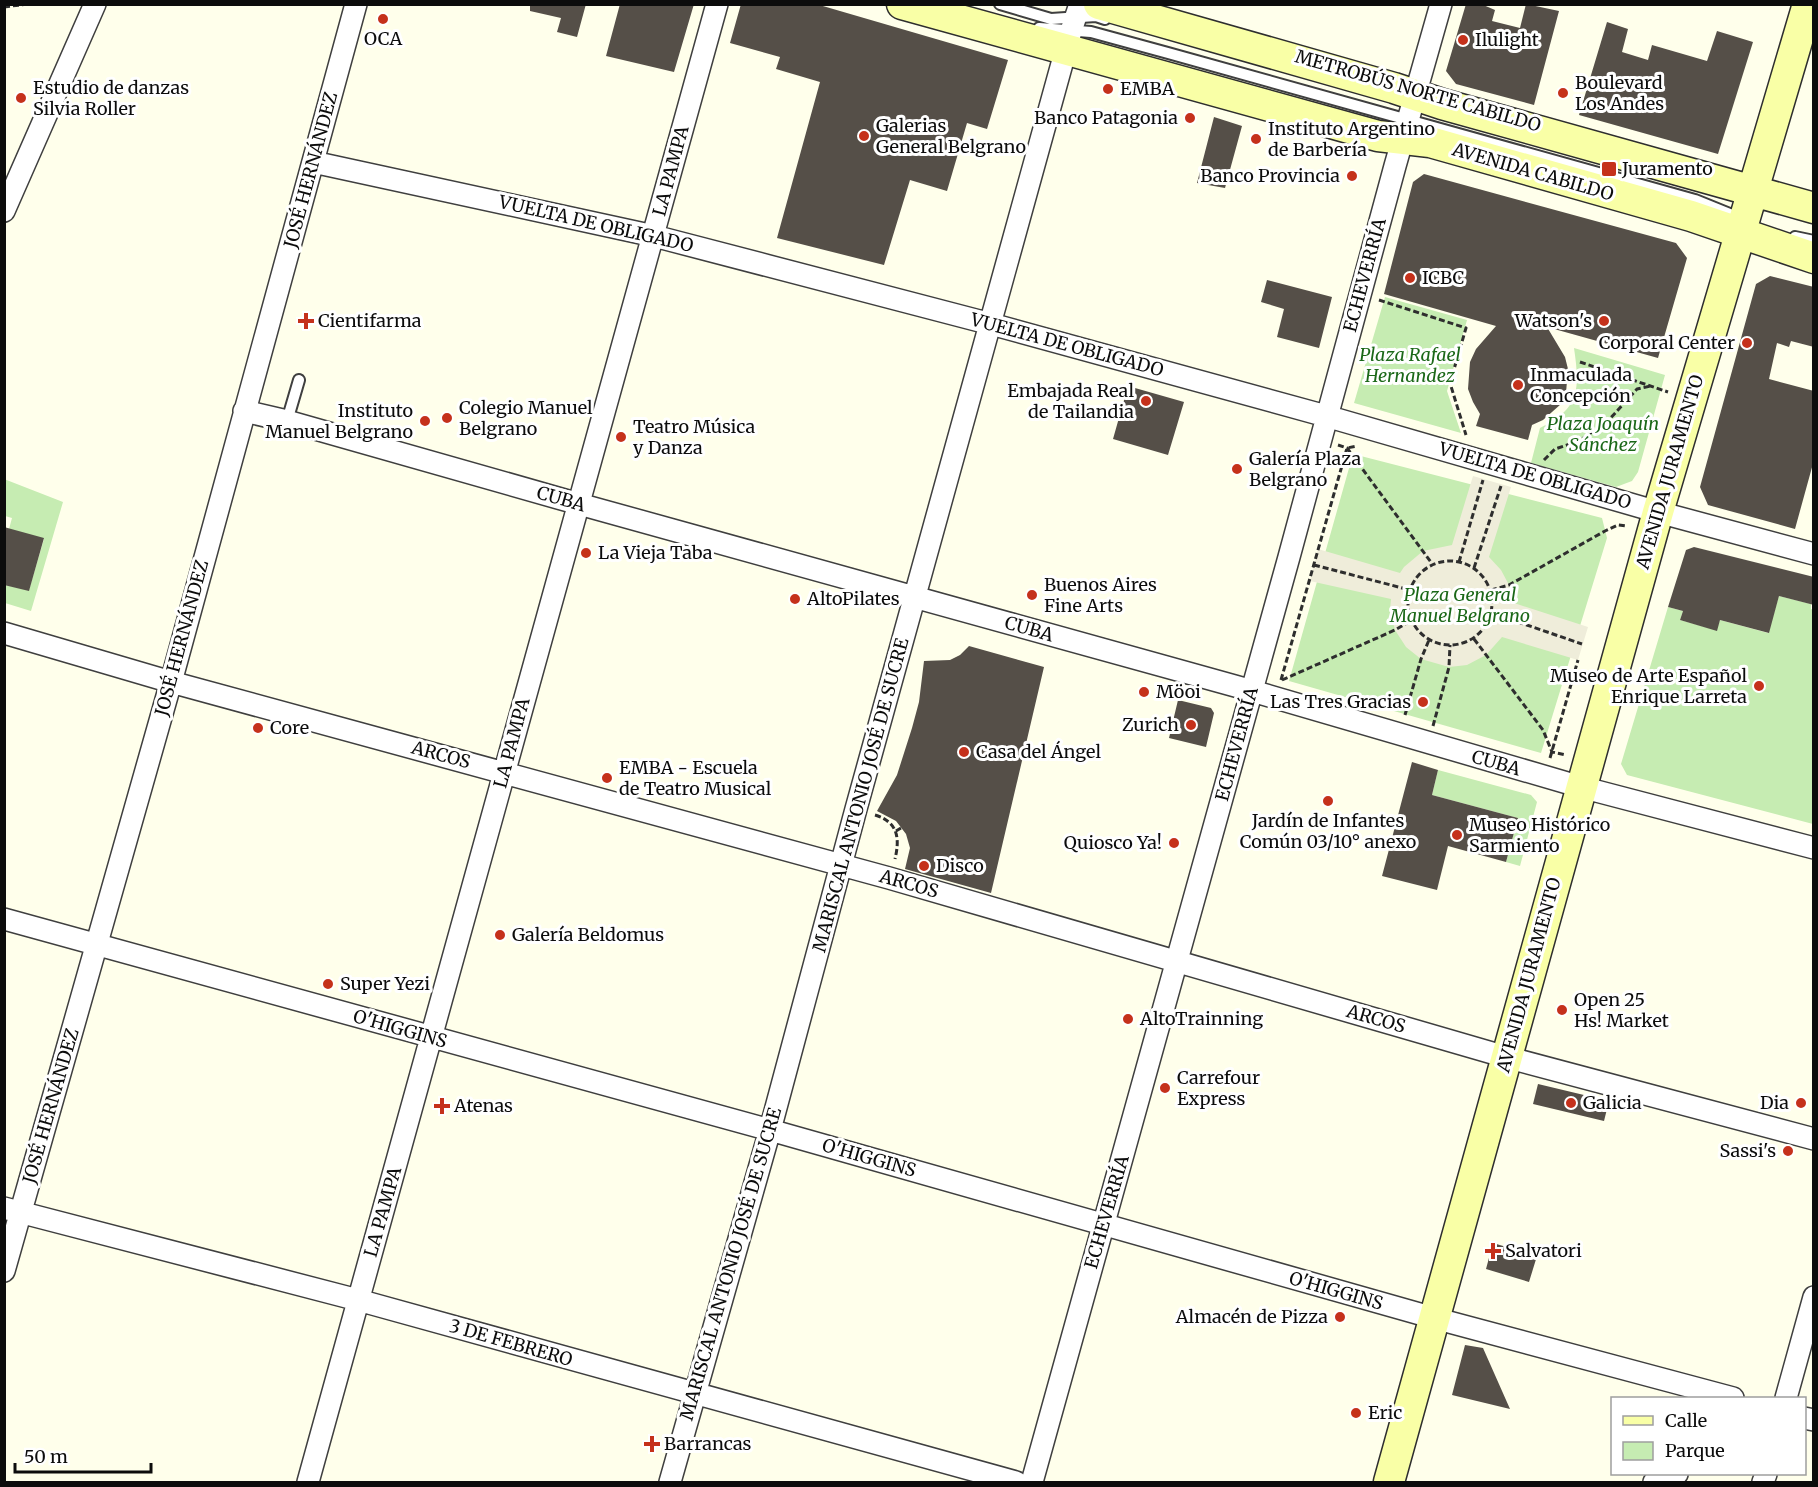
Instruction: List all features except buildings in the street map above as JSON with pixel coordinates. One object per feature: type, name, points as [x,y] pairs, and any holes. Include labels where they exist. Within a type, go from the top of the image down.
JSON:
[{"type":"main road","name":"AVENIDA CABILDO","points":[[902,4],[1085,22],[1749,211],[1814,258]]},
{"type":"main road","points":[[1749,211],[1808,4]]},
{"type":"main road","name":"AVENIDA CABILDO","points":[[1085,22],[1378,136],[1415,116],[1691,216],[1814,208]]},
{"type":"main road","name":"AVENIDA JURAMENTO","points":[[1389,1482],[1690,399],[1749,211]]},
{"type":"street","points":[[5,208],[95,4]]},
{"type":"street","name":"JOSÉ HERNÁNDEZ","points":[[4,1271],[13,1211],[97,944],[356,4]]},
{"type":"street","name":"LA PAMPA","points":[[308,1482],[717,4]]},
{"type":"street","name":"ECHEVERRÍA","points":[[1032,1482],[1290,557],[1360,294],[1415,116],[1441,4]]},
{"type":"street","name":"MARISCAL ANTONIO JOSÉ DE SUCRE","points":[[670,1482],[770,1130],[840,865],[991,324],[1085,22]]},
{"type":"street","name":"VUELTA DE OBLIGADO","points":[[313,162],[654,236],[991,324],[1814,554]]},
{"type":"street","name":"CUBA","points":[[244,411],[287,421],[1251,691],[1584,774],[1814,848]]},
{"type":"street","name":"ARCOS","points":[[4,633],[171,682],[889,878],[1506,1057],[1814,1139]]},
{"type":"street","name":"O'HIGGINS","points":[[4,919],[770,1130],[1434,1318],[1729,1397]]},
{"type":"street","name":"3 DE FEBRERO","points":[[13,1211],[358,1300],[1016,1482]]},
{"type":"street","points":[[1786,1397],[1814,1297]]},
{"type":"street","points":[[1654,1482],[1672,1475]]},
{"type":"lane","points":[[1000,4],[1051,19],[1085,22]]},
{"type":"lane","points":[[1028,25],[1047,30],[1085,22]]},
{"type":"lane","name":"METROBÚS NORTE CABILDO","points":[[1415,116],[1448,118]]},
{"type":"lane","points":[[1607,164],[1708,193]]},
{"type":"lane","points":[[1782,234],[1814,241]]},
{"type":"lane","points":[[287,421],[299,380]]},
{"type":"path","points":[[4,7],[28,4]]},
{"type":"path","points":[[1360,294],[1466,328],[1450,383],[1467,438]]},
{"type":"path","points":[[1580,362],[1690,399]]},
{"type":"path","points":[[1543,460],[1555,449],[1579,441],[1606,422],[1637,389],[1651,386]]},
{"type":"path","points":[[1320,439],[1347,448],[1359,445]]},
{"type":"path","points":[[1347,448],[1433,565]]},
{"type":"path","points":[[1281,680],[1347,448]]},
{"type":"path","points":[[1459,562],[1483,479]]},
{"type":"path","points":[[1474,568],[1502,484]]},
{"type":"path","points":[[1491,590],[1509,585],[1605,531],[1618,525],[1626,526]]},
{"type":"path","points":[[1446,561],[1459,562],[1474,568],[1491,590],[1492,613],[1484,629],[1474,638],[1450,645],[1429,640],[1419,632],[1412,620],[1408,606],[1410,591],[1423,571],[1433,565],[1446,561]]},
{"type":"path","points":[[1314,566],[1410,591]]},
{"type":"path","points":[[1492,613],[1582,644]]},
{"type":"path","points":[[1281,680],[1395,630],[1412,620]]},
{"type":"path","points":[[1474,638],[1543,730],[1552,752],[1584,774]]},
{"type":"path","points":[[1404,720],[1421,659],[1429,640]]},
{"type":"path","points":[[1432,729],[1449,667],[1450,645]]},
{"type":"path","points":[[1552,752],[1578,660]]},
{"type":"path","points":[[1274,673],[1288,684]]},
{"type":"path","points":[[1545,755],[1552,752]]},
{"type":"path","points":[[856,809],[881,817],[889,822],[896,831],[898,843],[889,878]]},
{"type":"path","points":[[896,831],[901,828]]},
{"type":"green space","name":"Plaza Rafael Hernandez","points":[[1385,297],[1467,320],[1447,391],[1461,433],[1354,403]]},
{"type":"green space","name":"Plaza Joaquín Sánchez","points":[[1574,348],[1665,375],[1638,472],[1632,481],[1616,487],[1531,463],[1540,428],[1563,413],[1574,396],[1577,375]]},
{"type":"green space","name":"Plaza General Manuel Belgrano","points":[[1353,454],[1602,518],[1607,538],[1541,753],[1289,681]]},
{"type":"green space","points":[[4,479],[63,502],[31,611],[5,603],[5,585],[29,590],[44,539],[9,529],[12,518],[5,516]]},
{"type":"green space","points":[[1779,596],[1811,604],[1811,609],[1814,610],[1813,824],[1627,775],[1621,764],[1668,607],[1683,611],[1680,620],[1716,630],[1720,620],[1768,633]]},
{"type":"green space","points":[[1438,770],[1531,795],[1537,802],[1520,866],[1506,862],[1518,818],[1432,795]]},
{"type":"shaded area","points":[[1473,476],[1511,487],[1489,557],[1501,570],[1509,585],[1514,603],[1588,627],[1578,660],[1502,637],[1486,655],[1467,665],[1449,667],[1421,659],[1406,647],[1395,630],[1390,610],[1391,599],[1310,581],[1318,549],[1400,573],[1423,551],[1452,545]]},
{"type":"place","name":"OCA","points":[[383,19]]},
{"type":"place","name":"Ilulight","points":[[1463,40]]},
{"type":"place","name":"EMBA","points":[[1108,89]]},
{"type":"place","name":"Boulevard Los Andes","points":[[1563,93]]},
{"type":"place","name":"Estudio de danzas Silvia Roller","points":[[21,98]]},
{"type":"place","name":"Banco Patagonia","points":[[1190,118]]},
{"type":"place","name":"Galerias General Belgrano","points":[[864,136]]},
{"type":"place","name":"Instituto Argentino de Barbería","points":[[1256,139]]},
{"type":"place","name":"Juramento","points":[[1609,169]]},
{"type":"place","name":"Banco Provincia","points":[[1352,176]]},
{"type":"place","name":"ICBC","points":[[1410,278]]},
{"type":"place","name":"Cientifarma","points":[[306,321]]},
{"type":"place","name":"Watson's","points":[[1604,321]]},
{"type":"place","name":"Corporal Center","points":[[1747,343]]},
{"type":"place","name":"Inmaculada Concepción","points":[[1518,385]]},
{"type":"place","name":"Embajada Real de Tailandia","points":[[1146,401]]},
{"type":"place","name":"Colegio Manuel Belgrano","points":[[447,418]]},
{"type":"place","name":"Instituto Manuel Belgrano","points":[[425,421]]},
{"type":"place","name":"Teatro Música y Danza","points":[[621,437]]},
{"type":"place","name":"Galería Plaza Belgrano","points":[[1237,469]]},
{"type":"place","name":"La Vieja Taba","points":[[586,553]]},
{"type":"place","name":"Buenos Aires Fine Arts","points":[[1032,595]]},
{"type":"place","name":"AltoPilates","points":[[795,599]]},
{"type":"place","name":"Museo de Arte Español Enrique Larreta","points":[[1759,686]]},
{"type":"place","name":"Möoi","points":[[1144,692]]},
{"type":"place","name":"Las Tres Gracias","points":[[1423,702]]},
{"type":"place","name":"Zurich","points":[[1191,725]]},
{"type":"place","name":"Core","points":[[258,728]]},
{"type":"place","name":"Casa del Ángel","points":[[964,752]]},
{"type":"place","name":"EMBA - Escuela de Teatro Musical","points":[[607,778]]},
{"type":"place","name":"Jardín de Infantes Común 03/10° anexo","points":[[1328,801]]},
{"type":"place","name":"Museo Histórico Sarmiento","points":[[1457,835]]},
{"type":"place","name":"Quiosco Ya!","points":[[1174,843]]},
{"type":"place","name":"Disco","points":[[924,866]]},
{"type":"place","name":"Galería Beldomus","points":[[500,935]]},
{"type":"place","name":"Super Yezi","points":[[328,984]]},
{"type":"place","name":"Open 25 Hs! Market","points":[[1562,1010]]},
{"type":"place","name":"AltoTrainning","points":[[1128,1019]]},
{"type":"place","name":"Carrefour Express","points":[[1165,1088]]},
{"type":"place","name":"Galicia","points":[[1571,1103]]},
{"type":"place","name":"Dia","points":[[1801,1103]]},
{"type":"place","name":"Atenas","points":[[442,1106]]},
{"type":"place","name":"Sassi's","points":[[1788,1151]]},
{"type":"place","name":"Salvatori","points":[[1493,1251]]},
{"type":"place","name":"Almacén de Pizza","points":[[1340,1317]]},
{"type":"place","name":"Eric","points":[[1356,1413]]},
{"type":"place","name":"Barrancas","points":[[652,1444]]}]
